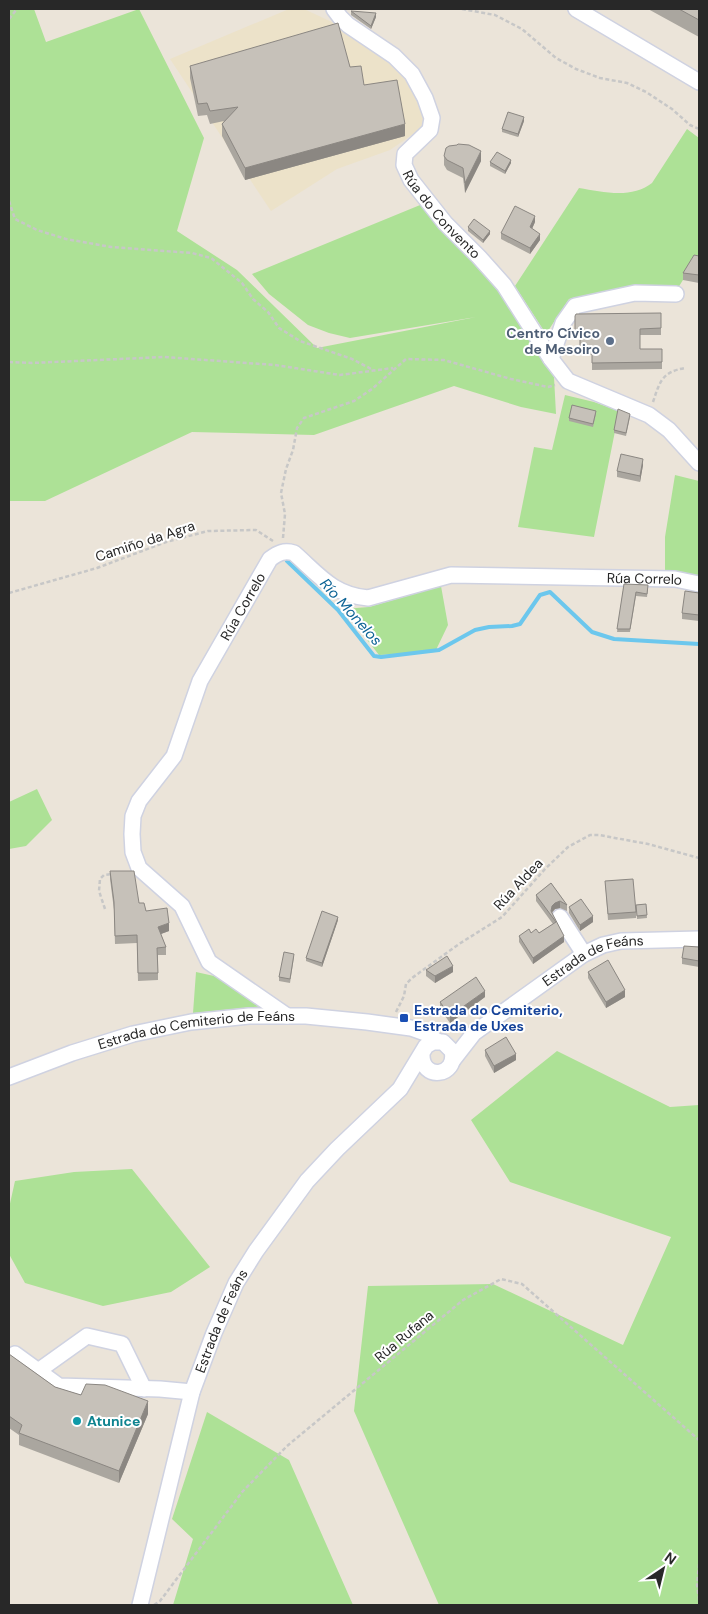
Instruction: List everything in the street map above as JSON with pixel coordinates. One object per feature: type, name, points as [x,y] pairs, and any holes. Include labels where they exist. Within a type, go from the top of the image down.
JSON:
[{"type":"street","name":"Rúa do Convento","points":[[334,9],[348,25],[394,56],[412,74],[425,98],[432,118],[430,130],[405,154],[404,166],[411,180],[445,223],[504,285],[551,359],[568,381],[649,416],[668,430],[699,463]]},
{"type":"street","points":[[576,9],[699,82]]},
{"type":"street","points":[[551,359],[563,322],[574,306],[635,293],[676,294]]},
{"type":"street","name":"Rúa Correlo","points":[[287,1016],[209,962],[182,906],[139,868],[133,852],[132,834],[133,816],[139,801],[174,756],[200,681],[270,559],[282,552],[294,553],[340,592],[354,597],[368,598],[451,575],[675,579],[699,584]]},
{"type":"street","points":[[560,917],[584,954]]},
{"type":"street","name":"Estrada de Feáns","points":[[140,1605],[192,1392],[214,1334],[236,1283],[256,1251],[307,1181],[337,1148],[400,1089],[424,1076],[442,1072],[449,1067],[474,1033],[584,954],[603,945],[621,940],[699,939]]},
{"type":"street","name":"Estrada do Cemiterio de Feáns","points":[[9,1077],[72,1053],[133,1034],[192,1022],[249,1016],[306,1016],[411,1028],[440,1042]]},
{"type":"street","name":"Estrada do Cemiterio de Feáns","points":[[389,1026],[409,1034],[423,1051]]},
{"type":"street","name":"Estrada de Feáns","points":[[400,1089],[430,1043],[474,1033]]},
{"type":"street","points":[[440,1042],[446,1044],[452,1051],[453,1060]]},
{"type":"street","points":[[423,1051],[422,1059],[427,1069],[437,1072]]},
{"type":"street","points":[[38,1371],[87,1336],[122,1344],[144,1389]]},
{"type":"street","points":[[15,1354],[59,1386],[192,1392]]},
{"type":"path","points":[[9,19],[17,9]]},
{"type":"path","points":[[462,9],[495,15],[522,29],[556,58],[576,69],[600,78],[627,83],[646,92],[672,109],[690,125],[699,129]]},
{"type":"path","points":[[9,201],[15,219],[37,230],[66,239],[111,247],[192,253],[211,258],[242,283],[253,299],[268,312],[279,328],[300,341],[352,358],[374,371]]},
{"type":"path","points":[[9,362],[32,363],[164,357],[275,365],[340,375],[394,368]]},
{"type":"path","points":[[282,552],[285,514],[281,494],[297,428],[304,418],[354,401],[372,389],[406,359],[444,360],[511,379],[548,387],[568,381]]},
{"type":"path","points":[[649,416],[662,378],[676,370],[686,368]]},
{"type":"path","name":"Camiño da Agra","points":[[9,592],[97,568],[166,542],[208,531],[256,530],[272,539],[282,552]]},
{"type":"path","name":"Rúa Aldea","points":[[389,1026],[404,996],[406,984],[412,978],[459,944],[502,917],[545,869],[568,848],[590,835],[600,835],[640,843],[699,858]]},
{"type":"path","points":[[104,909],[99,891],[100,879],[104,875],[113,874]]},
{"type":"path","name":"Rúa Rufana","points":[[154,1605],[160,1601],[243,1491],[287,1446],[463,1300],[501,1279],[522,1284],[699,1440]]},
{"type":"path","points":[[699,1564],[697,1585],[699,1600]]},
{"type":"path","points":[[160,1601],[162,1605]]},
{"type":"shaded area","points":[[289,9],[304,9],[334,23],[372,48],[401,71],[426,118],[422,128],[390,150],[337,169],[271,211],[170,59]]},
{"type":"green space","points":[[9,9],[34,9],[46,42],[139,9],[204,138],[177,231],[237,270],[317,348],[476,317],[350,338],[308,325],[269,294],[252,274],[425,203],[498,284],[554,377],[556,414],[521,407],[454,386],[314,435],[192,432],[45,501],[9,501]]},
{"type":"green space","points":[[687,129],[699,138],[699,254],[678,288],[640,286],[569,299],[546,334],[515,286],[579,188],[626,193],[644,188],[652,183]]},
{"type":"green space","points":[[565,395],[594,402],[619,411],[594,537],[518,527],[534,447],[552,450]]},
{"type":"green space","points":[[675,475],[699,481],[699,579],[665,575],[665,537]]},
{"type":"green space","points":[[441,586],[448,625],[435,652],[379,655],[343,609],[369,607]]},
{"type":"green space","points":[[37,789],[52,820],[26,846],[9,849],[9,802]]},
{"type":"green space","points":[[196,972],[223,978],[264,1006],[193,1013]]},
{"type":"green space","points":[[557,1051],[670,1107],[699,1105],[699,1605],[439,1605],[354,1411],[368,1286],[493,1284],[623,1345],[671,1237],[510,1182],[471,1120]]},
{"type":"green space","points":[[132,1169],[210,1267],[171,1292],[103,1306],[25,1283],[9,1254],[9,1208],[15,1181],[74,1172]]},
{"type":"green space","points":[[207,1412],[289,1460],[353,1605],[173,1605],[193,1539],[172,1519]]},
{"type":"building","points":[[679,9],[699,9],[699,20]]},
{"type":"building","points":[[351,11],[376,13],[371,26]]},
{"type":"building","points":[[338,23],[350,67],[361,66],[364,85],[397,80],[405,124],[245,168],[222,124],[238,107],[210,111],[207,103],[198,104],[190,66]]},
{"type":"building","points":[[508,112],[524,117],[518,134],[502,129]]},
{"type":"building","points":[[458,144],[469,145],[481,151],[465,183],[463,168],[447,160],[444,156],[446,148]]},
{"type":"building","points":[[497,152],[511,160],[505,171],[490,162]]},
{"type":"building","points":[[515,206],[535,216],[530,227],[540,234],[530,248],[501,233]]},
{"type":"building","points":[[474,219],[490,231],[483,240],[468,227]]},
{"type":"building","points":[[694,255],[699,256],[699,275],[683,273]]},
{"type":"building","name":"Centro Cívico de Mesoiro","points":[[661,313],[661,328],[640,329],[640,349],[662,349],[662,362],[592,363],[592,349],[580,349],[580,330],[575,331],[576,314]]},
{"type":"building","points":[[572,405],[596,411],[593,424],[569,418]]},
{"type":"building","points":[[618,409],[630,414],[626,433],[614,430]]},
{"type":"building","points":[[621,454],[643,459],[640,476],[617,471]]},
{"type":"building","points":[[624,584],[648,585],[647,594],[636,592],[630,629],[617,629]]},
{"type":"building","points":[[685,591],[699,593],[699,615],[682,613]]},
{"type":"building","points":[[110,871],[134,871],[139,903],[144,903],[146,911],[167,908],[169,923],[158,927],[166,947],[157,948],[158,973],[138,973],[137,935],[115,936],[114,902]]},
{"type":"building","points":[[633,879],[636,912],[608,914],[605,881]]},
{"type":"building","points":[[551,883],[567,905],[560,901],[552,906],[551,911],[564,936],[533,958],[519,936],[529,929],[531,933],[536,929],[539,933],[556,922],[536,895]]},
{"type":"building","points":[[581,899],[593,916],[580,925],[569,907]]},
{"type":"building","points":[[646,904],[647,915],[637,916],[636,905]]},
{"type":"building","points":[[322,911],[338,917],[322,963],[306,958]]},
{"type":"building","points":[[684,946],[699,947],[699,961],[682,958]]},
{"type":"building","points":[[284,952],[294,954],[290,979],[279,977]]},
{"type":"building","points":[[447,956],[453,966],[435,976],[426,970]]},
{"type":"building","points":[[608,960],[625,990],[606,1002],[588,972]]},
{"type":"building","points":[[476,977],[485,991],[450,1016],[440,1002]]},
{"type":"building","points":[[506,1037],[516,1054],[494,1066],[485,1050]]},
{"type":"building","name":"Atunice","points":[[9,1354],[55,1387],[81,1395],[86,1384],[105,1385],[148,1401],[119,1471],[19,1433],[22,1425],[9,1416]]},
{"type":"waterway","name":"Río Monelos","points":[[287,561],[338,610],[374,656],[381,657],[439,650],[475,630],[520,624],[540,595],[550,592],[592,632],[614,639],[699,644]]},
{"type":"place","name":"Centro Cívico de Mesoiro","points":[[610,341]]},
{"type":"place","name":"Estrada do Cemiterio, Estrada de Uxes","points":[[404,1018]]},
{"type":"place","name":"Atunice","points":[[77,1421]]}]
